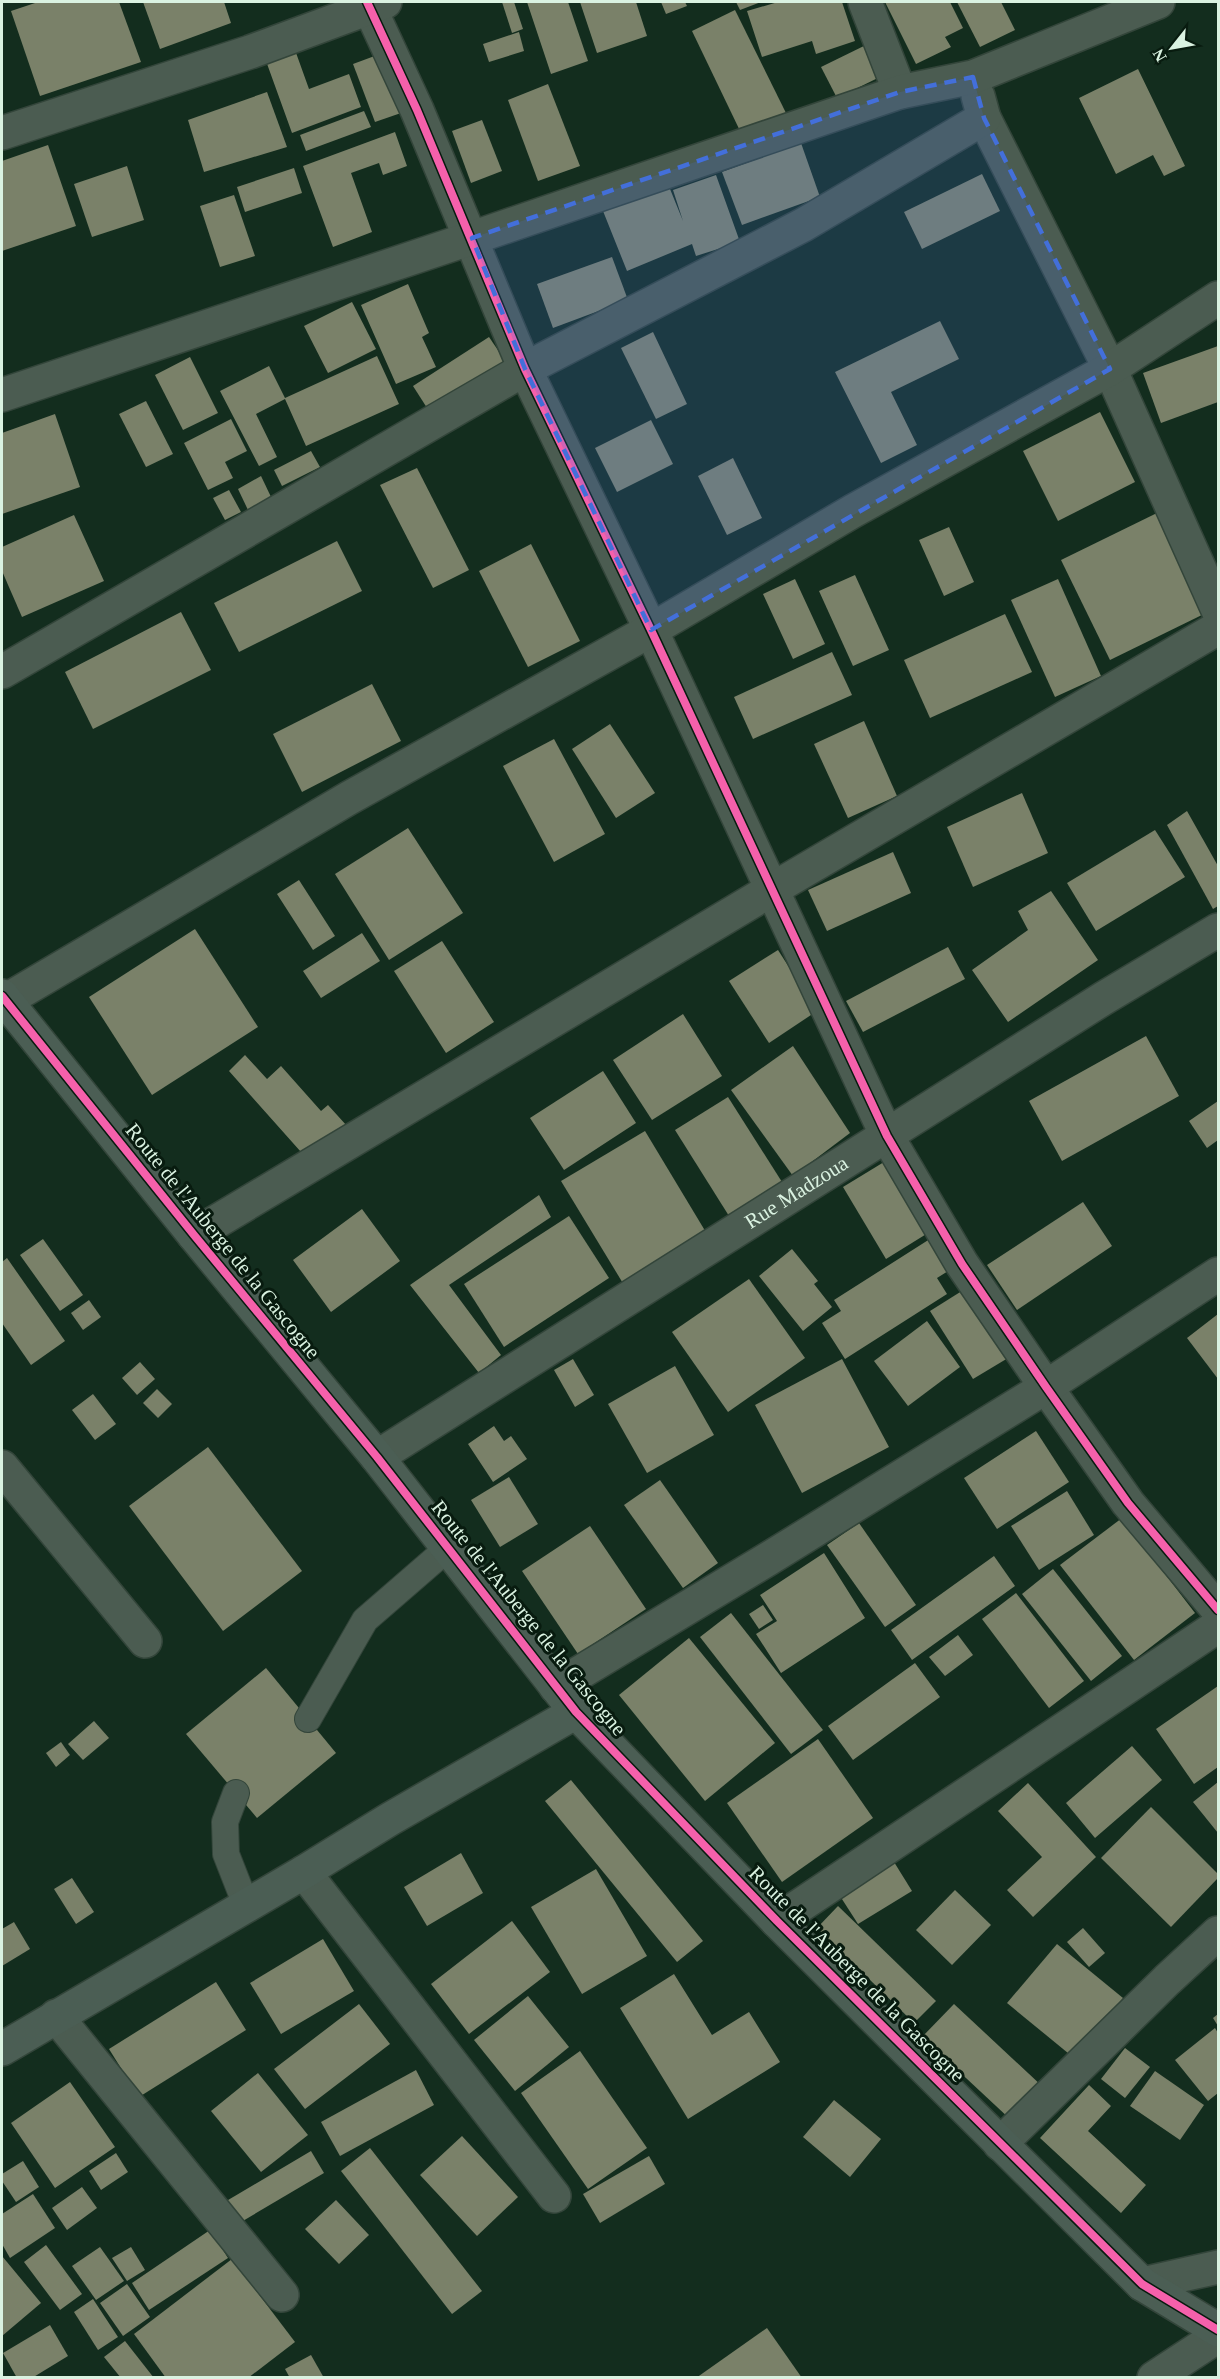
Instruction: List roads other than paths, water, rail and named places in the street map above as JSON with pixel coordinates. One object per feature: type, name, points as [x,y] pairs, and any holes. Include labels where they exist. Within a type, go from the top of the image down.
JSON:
[{"type":"street","points":[[865,2],[900,92]]},
{"type":"street","points":[[2,395],[900,92],[973,77],[1142,6],[1158,2]]},
{"type":"street","points":[[2,133],[250,52],[373,3],[525,369],[651,630],[887,1136],[962,1264],[1046,1387],[1128,1503],[1218,1610]]},
{"type":"street","points":[[973,77],[984,118],[1110,369],[1218,610]]},
{"type":"street","points":[[2,672],[525,369],[803,225],[984,118]]},
{"type":"street","points":[[3,998],[349,798],[651,630],[853,511],[1110,369],[1218,298]]},
{"type":"street","points":[[194,1235],[771,890],[1218,628]]},
{"type":"street","name":"Rue Madzoua","points":[[377,1457],[1104,998],[1218,930]]},
{"type":"street","name":"Route de l'Auberge de la Gascogne","points":[[3,998],[377,1457],[566,1699],[777,1921],[1142,2284],[1218,2330]]},
{"type":"street","points":[[2,2049],[390,1819],[768,1559],[1046,1387],[1218,1274]]},
{"type":"street","points":[[2,1467],[145,1641]]},
{"type":"street","points":[[777,1921],[1218,1626]]},
{"type":"street","points":[[304,1872],[554,2196]]},
{"type":"street","points":[[1000,2144],[1218,1933]]},
{"type":"street","points":[[56,2016],[282,2295]]},
{"type":"street","points":[[1142,2284],[1218,2267]]},
{"type":"street","points":[[1154,2378],[1218,2336]]},
{"type":"lane","points":[[308,1719],[365,1620],[448,1548]]},
{"type":"lane","points":[[236,1793],[225,1822],[226,1854],[246,1905]]}]
